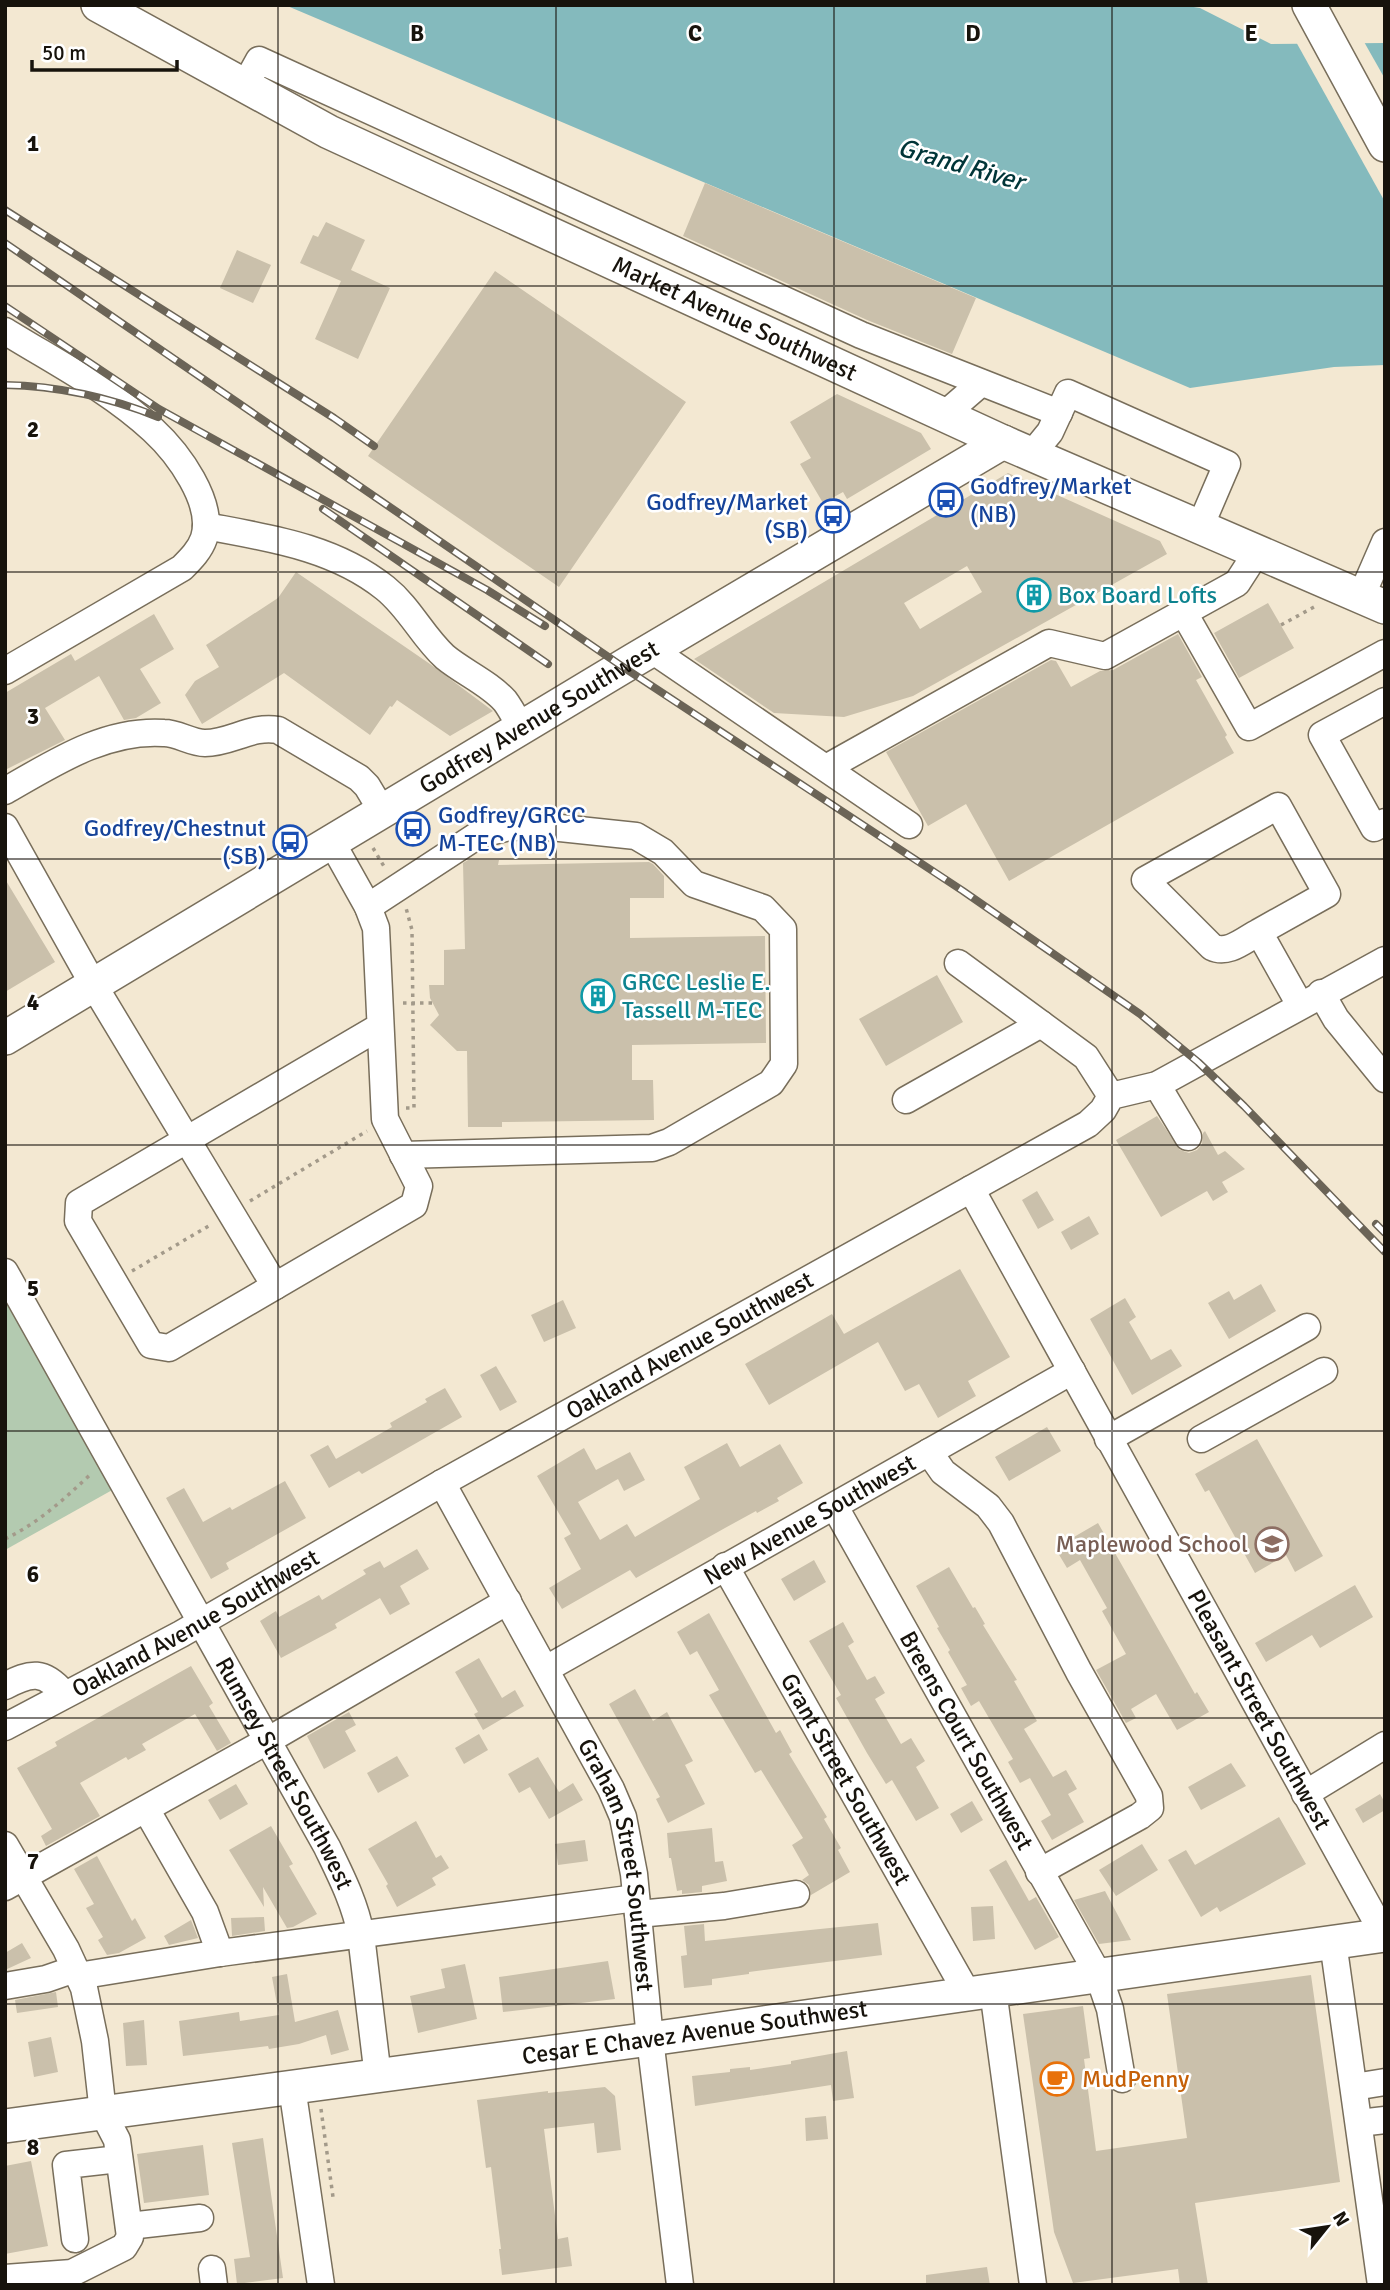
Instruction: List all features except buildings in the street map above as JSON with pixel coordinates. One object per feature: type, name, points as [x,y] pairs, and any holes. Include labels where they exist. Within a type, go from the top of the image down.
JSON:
[{"type":"main road","name":"Market Avenue Southwest","points":[[98,5],[244,87],[352,143],[1017,448],[1373,602]]},
{"type":"main road","points":[[1309,5],[1385,145]]},
{"type":"main road","name":"Godfrey Avenue Southwest","points":[[5,1038],[652,650],[1017,448]]},
{"type":"main road","name":"Cesar E Chavez Avenue Southwest","points":[[5,2126],[378,2077],[1384,1935]]},
{"type":"street","points":[[244,87],[259,60],[839,325],[1059,414]]},
{"type":"street","points":[[352,143],[367,110]]},
{"type":"street","points":[[434,180],[449,147]]},
{"type":"street","points":[[592,253],[607,219]]},
{"type":"street","points":[[644,277],[660,243]]},
{"type":"street","points":[[731,317],[750,284]]},
{"type":"street","points":[[824,359],[839,325]]},
{"type":"street","points":[[5,331],[120,403],[155,431],[186,469],[202,496],[206,526],[197,552],[182,568],[5,671]]},
{"type":"street","points":[[944,415],[981,383]]},
{"type":"street","points":[[1017,448],[1050,432],[1068,393],[1227,464],[1200,527]]},
{"type":"street","points":[[206,526],[298,544],[342,562],[385,588],[411,613],[445,657],[504,700],[521,728]]},
{"type":"street","points":[[1373,602],[1385,542]]},
{"type":"street","points":[[825,768],[1049,643],[1105,656],[1237,583],[1257,552]]},
{"type":"street","points":[[1184,613],[1249,727],[1385,653]]},
{"type":"street","points":[[652,650],[909,825]]},
{"type":"street","points":[[1385,701],[1322,735],[1374,828],[1385,822]]},
{"type":"street","points":[[5,791],[73,752],[130,734],[166,733],[206,743],[266,727],[278,730],[359,778],[382,811]]},
{"type":"street","points":[[1278,806],[1327,894],[1259,932],[1226,950],[1212,947],[1145,880],[1278,806]]},
{"type":"street","points":[[369,907],[478,835],[509,827],[541,826],[636,836],[663,852],[694,884],[763,908],[783,929],[784,1064],[771,1083],[669,1142],[652,1148],[403,1155]]},
{"type":"street","points":[[5,827],[93,984],[275,1286]]},
{"type":"street","points":[[331,841],[369,907],[376,928],[379,947],[384,1119],[419,1186],[414,1205],[169,1348],[151,1345],[78,1221],[79,1203],[186,1140],[379,1015]]},
{"type":"street","points":[[1259,932],[1310,999],[1336,1018],[1385,1079]]},
{"type":"street","points":[[958,963],[1086,1058],[1111,1096],[1157,1085],[1378,964]]},
{"type":"street","points":[[906,1100],[1041,1024]]},
{"type":"street","points":[[1157,1085],[1188,1137]]},
{"type":"street","name":"Oakland Avenue Southwest","points":[[5,1727],[201,1623],[442,1482],[1088,1124],[1103,1110],[1111,1096]]},
{"type":"street","name":"Pleasant Street Southwest","points":[[971,1189],[1384,1935]]},
{"type":"street","name":"Rumsey Street Southwest","points":[[5,1272],[346,1884],[361,1935],[378,2077]]},
{"type":"street","points":[[1108,1438],[1307,1327]]},
{"type":"street","points":[[1244,1363],[1266,1403]]},
{"type":"street","name":"New Avenue Southwest","points":[[546,1669],[1072,1371]]},
{"type":"street","points":[[1201,1439],[1324,1371]]},
{"type":"street","points":[[929,1452],[943,1472],[988,1506],[1001,1523],[1079,1672],[1149,1796],[1150,1808],[1140,1816],[1039,1872]]},
{"type":"street","name":"Graham Street Southwest","points":[[442,1482],[611,1789],[623,1818],[637,1906],[680,2285]]},
{"type":"street","name":"Breens Court Southwest","points":[[835,1507],[1098,1974],[1111,2010],[1122,2079]]},
{"type":"street","name":"Grant Street Southwest","points":[[725,1566],[980,1992],[1033,2285]]},
{"type":"street","points":[[14,1882],[267,1741],[508,1601]]},
{"type":"street","points":[[5,1686],[24,1676],[34,1675],[56,1685],[64,1695]]},
{"type":"street","points":[[1305,1794],[1385,1745]]},
{"type":"street","points":[[146,1809],[205,1912],[220,1953]]},
{"type":"street","points":[[5,1844],[14,1882],[76,1972],[84,1988],[95,2040],[103,2113],[117,2140],[130,2236],[124,2247],[75,2279],[5,2278]]},
{"type":"street","points":[[5,1986],[76,1972],[361,1935],[637,1906],[724,1906],[796,1894]]},
{"type":"street","points":[[1333,1942],[1354,2087],[1372,2121],[1381,2285]]},
{"type":"street","points":[[1354,2087],[1385,2082]]},
{"type":"street","points":[[292,2087],[321,2285]]},
{"type":"street","points":[[75,2239],[66,2165],[119,2159]]},
{"type":"street","points":[[129,2226],[200,2218]]},
{"type":"path","points":[[1281,625],[1314,607]]},
{"type":"path","points":[[372,846],[385,869]]},
{"type":"path","points":[[400,1108],[414,1108],[412,930],[403,900]]},
{"type":"path","points":[[379,1015],[412,1003],[432,1003]]},
{"type":"path","points":[[248,1202],[362,1134]]},
{"type":"path","points":[[132,1271],[212,1223]]},
{"type":"path","points":[[5,1539],[29,1528],[57,1507],[92,1474],[111,1462]]},
{"type":"green space","points":[[5,1273],[123,1484],[5,1550]]},
{"type":"water","name":"Grand River","points":[[285,5],[1181,5],[1200,8],[1271,44],[1385,43],[1385,365],[1334,367],[1190,388]]},
{"type":"pier","points":[[1295,40],[1363,40],[1385,79],[1385,202]]},
{"type":"railway","points":[[5,210],[374,446]]},
{"type":"railway","points":[[5,243],[623,667],[963,891],[1140,1014],[1198,1062],[1244,1106],[1385,1252]]},
{"type":"railway","points":[[5,306],[159,409],[487,590],[545,626]]},
{"type":"railway","points":[[5,385],[83,394],[158,417]]},
{"type":"railway","points":[[323,509],[548,664]]},
{"type":"railway","points":[[1376,1224],[1385,1233]]},
{"type":"place","name":"Godfrey/Market (NB)","points":[[946,500]]},
{"type":"place","name":"Godfrey/Market (SB)","points":[[833,516]]},
{"type":"place","name":"Box Board Lofts","points":[[1034,595]]},
{"type":"place","name":"Godfrey/GRCC M-TEC (NB)","points":[[413,829]]},
{"type":"place","name":"Godfrey/Chestnut (SB)","points":[[290,842]]},
{"type":"place","name":"GRCC Leslie E. Tassell M-TEC","points":[[598,996]]},
{"type":"place","name":"Maplewood School","points":[[1272,1544]]},
{"type":"place","name":"MudPenny","points":[[1057,2079]]}]
